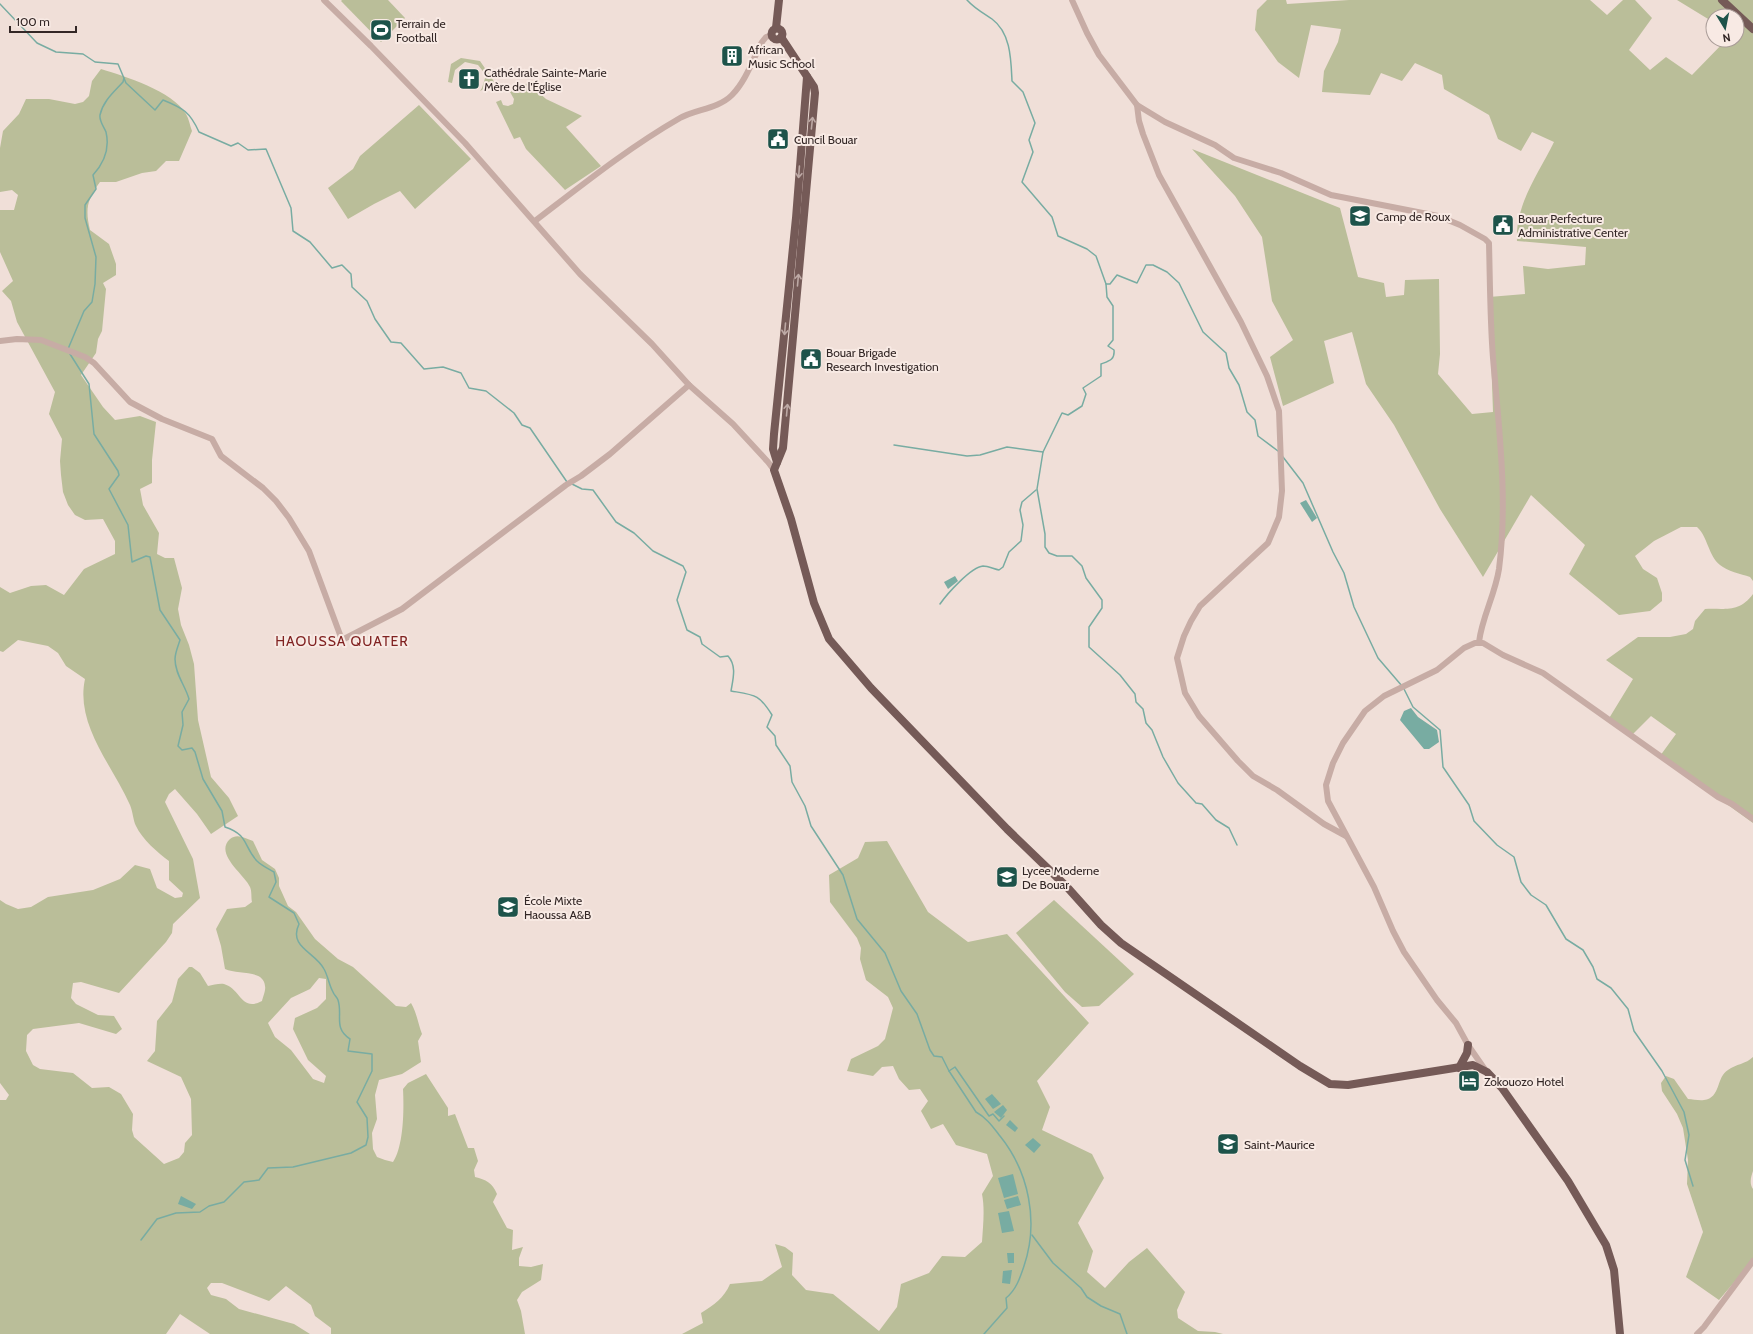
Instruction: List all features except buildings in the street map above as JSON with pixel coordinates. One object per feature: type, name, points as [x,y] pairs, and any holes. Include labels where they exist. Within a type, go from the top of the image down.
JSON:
[{"type":"main road","points":[[779,0],[774,32],[782,32],[781,37],[788,45],[814,87],[815,93],[783,448],[774,470],[791,519],[814,603],[829,639],[851,666],[903,721],[1007,829],[1067,887],[1101,925],[1121,943],[1300,1066],[1330,1084],[1348,1085],[1365,1084],[1473,1065],[1487,1072],[1502,1088],[1544,1146],[1568,1181],[1606,1245],[1614,1270],[1620,1334]]},
{"type":"main road","points":[[1722,0],[1753,29]]},
{"type":"main road","points":[[777,462],[773,449],[775,419],[796,218],[807,77]]},
{"type":"main road","points":[[801,150],[810,151]]},
{"type":"main road","points":[[779,392],[788,393]]},
{"type":"main road","points":[[1458,1068],[1467,1053],[1468,1045]]},
{"type":"street","points":[[324,0],[465,143],[583,277],[652,344],[689,385],[733,424],[774,470]]},
{"type":"street","points":[[1072,0],[1099,55],[1137,105],[1165,122],[1215,145],[1234,158],[1281,174],[1330,195],[1438,216],[1460,225],[1485,239],[1488,244],[1493,355],[1503,501],[1499,570],[1493,593],[1481,625],[1478,642]]},
{"type":"street","points":[[535,221],[621,156],[648,138],[681,117],[717,104],[731,96],[740,84],[762,42],[766,37],[774,32]]},
{"type":"street","points":[[1137,105],[1139,121],[1143,134],[1159,175],[1253,347],[1267,376],[1279,411],[1280,423],[1281,504],[1274,530],[1268,543],[1196,612],[1186,631],[1178,651],[1177,658],[1185,693],[1192,706],[1253,776],[1290,799],[1301,809],[1346,836]]},
{"type":"street","points":[[0,341],[30,338],[41,340],[70,350],[94,363],[130,402],[139,408],[212,439],[221,456],[254,481],[276,501],[289,518],[309,551],[342,640],[402,609],[566,485],[581,476],[610,454],[689,385]]},
{"type":"street","points":[[1487,1072],[1468,1045],[1456,1023],[1437,1000],[1404,952],[1374,887],[1328,801],[1326,785],[1333,763],[1343,743],[1365,711],[1384,696],[1425,677],[1437,670],[1464,648],[1478,642],[1543,674],[1718,797],[1753,819]]},
{"type":"street","points":[[1697,1334],[1704,1327],[1753,1261]]},
{"type":"green space","name":"Terrain de Football","points":[[388,0],[405,18],[381,42],[341,1]]},
{"type":"green space","points":[[1267,0],[1286,0],[1287,4],[1349,0],[1590,0],[1607,15],[1623,0],[1635,0],[1652,18],[1629,50],[1650,70],[1666,57],[1692,75],[1718,48],[1745,48],[1745,8],[1705,8],[1705,17],[1677,0],[1753,0],[1753,581],[1750,577],[1730,571],[1720,565],[1713,556],[1701,531],[1697,527],[1681,527],[1654,541],[1635,556],[1643,569],[1657,578],[1662,593],[1662,601],[1650,611],[1619,615],[1569,574],[1585,545],[1531,495],[1483,577],[1440,509],[1394,425],[1366,384],[1352,332],[1324,341],[1334,383],[1283,406],[1270,357],[1293,340],[1272,301],[1262,237],[1235,196],[1192,149],[1340,208],[1358,277],[1384,283],[1386,297],[1404,295],[1405,280],[1439,279],[1440,354],[1438,374],[1472,414],[1493,412],[1489,297],[1525,294],[1523,266],[1548,269],[1585,265],[1586,247],[1517,241],[1517,227],[1524,202],[1535,177],[1554,142],[1532,132],[1521,151],[1498,139],[1489,115],[1444,89],[1442,75],[1415,63],[1402,81],[1381,73],[1370,95],[1322,92],[1324,71],[1338,42],[1341,29],[1311,25],[1299,78],[1278,62],[1255,30],[1257,10]]},
{"type":"green space","points":[[461,58],[480,61],[495,83],[480,91],[486,75],[478,65],[465,62],[455,70],[452,83],[448,82],[451,64]]},
{"type":"green space","points":[[101,69],[135,80],[159,92],[180,106],[187,116],[192,131],[179,161],[166,161],[156,171],[142,173],[116,182],[100,182],[92,194],[88,205],[90,230],[109,244],[116,264],[116,275],[103,283],[106,289],[102,331],[98,339],[96,353],[81,375],[103,407],[115,420],[140,416],[156,422],[152,460],[152,483],[140,489],[143,505],[159,533],[157,554],[165,558],[174,558],[182,588],[178,609],[181,625],[189,645],[194,664],[198,720],[211,777],[229,798],[238,816],[211,834],[197,814],[175,789],[169,794],[165,802],[193,859],[200,898],[173,924],[172,933],[166,942],[119,993],[81,982],[73,983],[71,998],[76,1004],[98,1015],[114,1016],[122,1029],[116,1034],[79,1023],[33,1029],[27,1035],[26,1051],[33,1065],[40,1069],[73,1073],[92,1088],[109,1087],[121,1094],[133,1114],[132,1130],[134,1137],[164,1164],[179,1158],[184,1152],[185,1143],[192,1135],[191,1099],[181,1077],[147,1061],[155,1051],[157,1021],[172,1002],[178,979],[189,967],[192,967],[200,973],[208,986],[224,984],[234,990],[245,1002],[255,1004],[262,1001],[265,988],[260,977],[249,973],[225,969],[216,929],[227,909],[245,907],[252,902],[250,887],[228,857],[226,845],[230,839],[235,836],[253,841],[262,860],[275,869],[279,878],[279,886],[288,906],[296,912],[315,939],[338,959],[353,967],[396,1006],[406,1007],[411,1003],[422,1034],[418,1041],[421,1062],[402,1074],[379,1080],[375,1095],[377,1119],[372,1133],[373,1149],[377,1157],[393,1162],[397,1155],[401,1136],[403,1089],[408,1083],[426,1074],[448,1108],[448,1116],[455,1114],[468,1148],[474,1148],[478,1161],[474,1170],[475,1177],[488,1182],[497,1194],[493,1202],[507,1228],[513,1230],[512,1250],[523,1247],[519,1258],[519,1266],[531,1267],[543,1264],[541,1280],[522,1292],[517,1300],[521,1311],[525,1334],[331,1334],[331,1328],[315,1316],[311,1305],[286,1286],[269,1301],[222,1283],[211,1283],[207,1288],[211,1295],[226,1299],[239,1309],[294,1324],[310,1334],[210,1334],[180,1314],[166,1334],[0,1334],[0,1100],[6,1100],[9,1095],[0,1083],[0,900],[18,909],[31,907],[48,897],[93,890],[120,879],[135,865],[150,869],[157,888],[175,898],[182,897],[183,893],[169,880],[169,861],[142,836],[139,831],[123,790],[97,745],[85,713],[83,696],[85,679],[66,666],[58,653],[48,646],[18,640],[3,652],[0,651],[0,587],[10,593],[31,586],[46,585],[64,595],[84,569],[115,554],[115,541],[103,519],[85,520],[75,515],[68,505],[63,492],[60,461],[62,439],[49,414],[55,392],[17,322],[11,301],[2,291],[13,281],[0,252],[0,210],[14,210],[18,195],[12,190],[0,192],[0,148],[3,131],[19,114],[26,99],[49,99],[75,104],[83,102],[89,96],[92,81]],"holes":[[[319,978],[326,979],[326,999],[317,1008],[295,1018],[293,1029],[308,1060],[326,1076],[324,1083],[313,1079],[291,1050],[275,1037],[268,1023],[291,998],[310,989]]]},
{"type":"green space","points":[[528,83],[546,99],[582,116],[566,127],[601,166],[565,190],[526,149],[520,137],[514,139],[496,102],[501,100],[503,105],[508,106],[513,104],[514,99],[510,92]]},
{"type":"green space","points":[[419,105],[471,159],[415,209],[400,191],[348,219],[328,188],[353,169],[360,156]]},
{"type":"green space","points":[[1753,594],[1753,823],[1660,756],[1676,734],[1651,716],[1632,735],[1608,720],[1633,679],[1606,660],[1638,637],[1670,637],[1686,634],[1693,629],[1695,621],[1705,609],[1726,609],[1737,607],[1748,600]]},
{"type":"green space","points":[[887,841],[928,912],[968,942],[1007,934],[1089,1023],[1037,1081],[1050,1107],[1042,1130],[1092,1154],[1104,1178],[1078,1223],[1093,1251],[1087,1272],[1105,1288],[1129,1262],[1147,1248],[1185,1292],[1177,1310],[1178,1318],[1198,1331],[1223,1334],[682,1334],[703,1323],[701,1313],[718,1301],[730,1284],[762,1281],[782,1267],[775,1244],[785,1247],[793,1253],[792,1275],[806,1290],[833,1294],[879,1331],[897,1307],[901,1284],[929,1273],[942,1256],[965,1257],[982,1242],[984,1212],[982,1194],[993,1176],[987,1154],[956,1145],[943,1124],[931,1129],[921,1111],[928,1101],[920,1089],[909,1090],[899,1079],[893,1066],[882,1067],[873,1076],[847,1071],[851,1059],[878,1046],[885,1039],[893,1008],[888,997],[866,980],[860,959],[861,948],[857,938],[830,902],[829,875],[858,858],[865,842]]},
{"type":"green space","points":[[1054,900],[1134,974],[1099,1006],[1082,1007],[1065,992],[1016,933]]},
{"type":"green space","points":[[1753,1057],[1753,1171],[1751,1182],[1753,1189],[1753,1260],[1719,1300],[1686,1277],[1703,1232],[1687,1184],[1688,1160],[1683,1128],[1677,1114],[1662,1091],[1661,1083],[1666,1076],[1674,1079],[1688,1099],[1704,1100],[1713,1095],[1716,1091],[1724,1073]]},
{"type":"water","points":[[1306,500],[1317,518],[1312,522],[1300,503]]},
{"type":"water","points":[[955,576],[958,581],[948,589],[944,582]]},
{"type":"water","points":[[1411,708],[1418,717],[1437,730],[1439,742],[1429,749],[1424,749],[1400,720],[1404,711]]},
{"type":"water","points":[[992,1094],[1001,1104],[993,1109],[985,1099]]},
{"type":"water","points":[[1003,1105],[1007,1110],[1001,1118],[994,1112]]},
{"type":"water","points":[[1010,1120],[1018,1128],[1015,1132],[1006,1125]]},
{"type":"water","points":[[1033,1138],[1041,1145],[1034,1153],[1025,1145]]},
{"type":"water","points":[[1013,1174],[1018,1194],[1004,1198],[998,1178]]},
{"type":"water","points":[[181,1196],[196,1204],[192,1209],[178,1204]]},
{"type":"water","points":[[1018,1196],[1021,1205],[1007,1209],[1004,1200]]},
{"type":"water","points":[[1009,1211],[1014,1231],[1002,1233],[998,1213]]},
{"type":"water","points":[[1007,1253],[1014,1253],[1014,1263],[1008,1263]]},
{"type":"water","points":[[1012,1270],[1010,1284],[1002,1283],[1003,1271]]},
{"type":"waterway","points":[[967,0],[992,19],[1003,32],[1009,47],[1012,81],[1023,92],[1035,123],[1029,140],[1033,152],[1022,182],[1052,217],[1058,236],[1087,249],[1096,256],[1106,284],[1107,297],[1113,306],[1113,340],[1108,346],[1114,350],[1114,356],[1111,360],[1101,364],[1101,376],[1083,388],[1086,394],[1082,406],[1068,415],[1062,413],[1043,452],[1037,489],[1045,534],[1045,547],[1049,553],[1057,556],[1072,556],[1082,566],[1086,578],[1102,600],[1102,608],[1089,627],[1089,647],[1120,675],[1135,694],[1136,702],[1143,709],[1146,723],[1152,730],[1163,757],[1178,783],[1196,803],[1202,804],[1216,820],[1229,828],[1237,845]]},
{"type":"waterway","points":[[0,4],[37,43],[56,52],[83,54],[95,62],[118,64],[126,83],[155,110],[163,100],[181,108],[189,115],[199,132],[231,146],[238,143],[248,150],[266,149],[291,208],[293,231],[310,242],[332,268],[342,265],[351,274],[352,287],[367,301],[375,319],[391,342],[401,343],[424,369],[443,367],[461,373],[469,388],[486,391],[514,413],[522,425],[530,428],[567,482]]},
{"type":"waterway","points":[[68,349],[84,311],[92,302],[95,284],[96,257],[85,218],[85,205],[96,189],[93,175],[103,161],[107,150],[106,132],[100,117],[101,110],[106,101],[123,82],[124,78]]},
{"type":"waterway","points":[[1106,284],[1110,284],[1117,275],[1137,283],[1146,265],[1153,265],[1167,272],[1179,283],[1203,332],[1226,353],[1229,368],[1239,385],[1247,412],[1255,420],[1258,436],[1278,451]]},
{"type":"waterway","points":[[70,354],[89,384],[94,434],[118,471],[119,475],[109,489],[128,525],[132,562],[146,556],[150,557],[160,610],[180,640],[175,664],[178,675],[189,699],[182,712],[183,725],[178,746],[182,750],[192,748],[195,752],[203,779],[222,811],[225,827],[233,830],[242,837],[257,861],[274,872],[276,882],[269,897],[294,913],[299,924],[297,938],[300,944],[320,963],[324,969],[338,1000],[340,1026],[345,1035],[350,1039],[348,1051],[372,1054],[372,1071],[357,1102],[367,1118],[368,1137],[366,1145],[351,1153],[293,1167],[268,1168],[259,1180],[244,1182],[224,1202],[209,1206],[200,1212],[176,1213],[157,1219],[141,1240]]},
{"type":"waterway","points":[[894,445],[967,456],[980,455],[1007,447],[1043,452]]},
{"type":"waterway","points":[[1283,457],[1303,483],[1333,552],[1344,573],[1354,607],[1378,658],[1402,686]]},
{"type":"waterway","points":[[572,484],[582,489],[593,490],[616,522],[634,533],[653,551],[683,566],[686,572],[677,600],[687,630],[700,637],[702,644],[720,657],[728,656],[731,660],[733,664],[731,691],[746,693],[760,699],[772,715],[767,727],[775,736],[776,745],[790,766],[792,782],[805,806],[811,826],[843,875],[857,919],[885,953],[901,991],[917,1014],[930,1050],[934,1056],[942,1057],[949,1071],[976,1112],[987,1120],[995,1129],[1010,1150],[1018,1165],[1024,1181],[1031,1215],[1031,1232],[1028,1249],[1024,1266],[1017,1284],[1006,1298],[1007,1308],[984,1334]]},
{"type":"waterway","points":[[940,604],[948,594],[972,571],[983,566],[999,570],[1003,567],[1009,552],[1021,541],[1023,525],[1020,510],[1022,502],[1036,490]]},
{"type":"waterway","points":[[1404,689],[1413,707],[1440,730],[1443,767],[1469,805],[1474,821],[1497,845],[1514,857],[1521,882],[1531,895],[1546,905],[1566,939],[1583,950],[1593,967],[1597,979],[1611,988],[1628,1009],[1634,1031],[1662,1071],[1684,1112],[1689,1135],[1685,1160],[1693,1186]]},
{"type":"waterway","points":[[949,1071],[955,1067],[989,1116],[993,1114],[999,1121],[1004,1116]]},
{"type":"waterway","points":[[1032,1235],[1053,1263],[1081,1288],[1087,1297],[1101,1306],[1120,1314],[1127,1334]]},
{"type":"place","name":"Terrain de Football","points":[[381,30]]},
{"type":"place","name":"African Music School","points":[[732,56]]},
{"type":"place","name":"Cathédrale Sainte-Marie Mère de l'Église","points":[[469,79]]},
{"type":"place","name":"Cuncil Bouar","points":[[778,139]]},
{"type":"place","name":"Camp de Roux","points":[[1360,216]]},
{"type":"place","name":"Bouar Perfecture Administrative Center","points":[[1503,225]]},
{"type":"place","name":"Bouar Brigade Research Investigation","points":[[811,359]]},
{"type":"place","name":"Lycee Moderne De Bouar","points":[[1007,877]]},
{"type":"place","name":"École Mixte Haoussa A&B","points":[[508,907]]},
{"type":"place","name":"Zokouozo Hotel","points":[[1469,1081]]},
{"type":"place","name":"Saint-Maurice","points":[[1228,1144]]},
{"type":"district","name":"HAOUSSA QUATER","points":[[342,641]]}]
